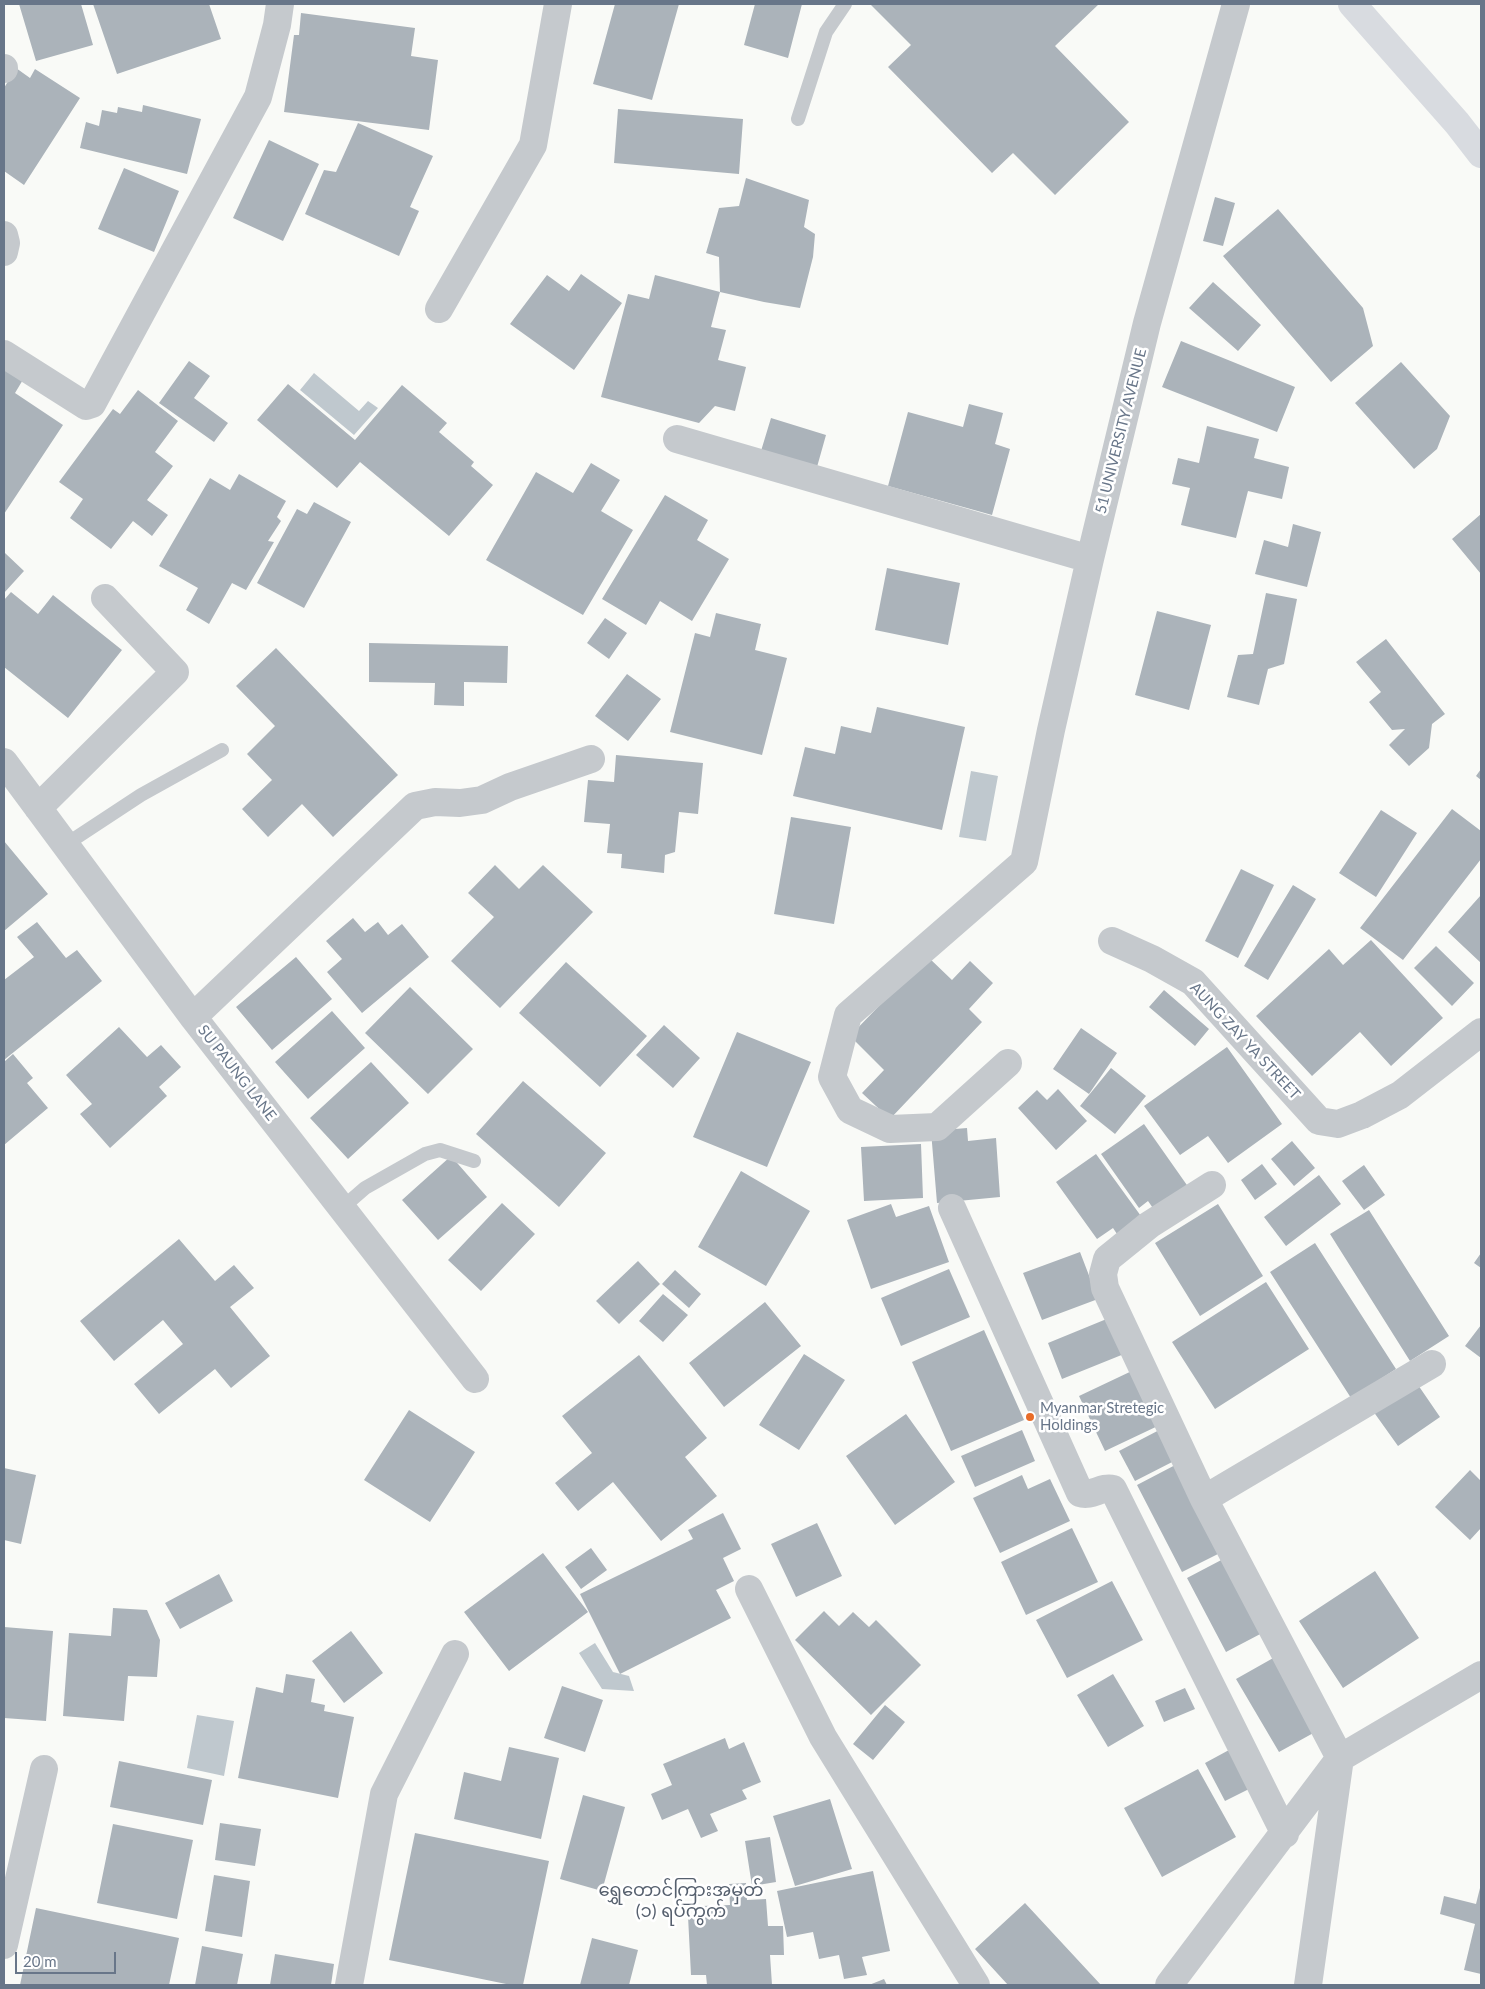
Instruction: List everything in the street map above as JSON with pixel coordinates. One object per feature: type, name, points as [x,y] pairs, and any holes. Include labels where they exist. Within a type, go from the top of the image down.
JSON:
[{"type":"main road","points":[[1352,4],[1444,108],[1481,154]]},
{"type":"street","points":[[4,354],[86,406],[92,404],[258,98],[277,25],[280,4]]},
{"type":"street","points":[[439,309],[533,145],[558,4]]},
{"type":"street","name":"51 UNIVERSITY AVENUE","points":[[1008,1063],[938,1127],[890,1129],[850,1110],[832,1077],[848,1015],[1024,862],[1051,730],[1090,558],[1147,322],[1236,4]]},
{"type":"street","points":[[4,235],[6,243],[4,252]]},
{"type":"street","points":[[678,439],[1090,558]]},
{"type":"street","points":[[38,808],[175,672],[105,598]]},
{"type":"street","points":[[194,1017],[415,806],[435,802],[460,803],[482,800],[510,787],[591,759]]},
{"type":"street","name":"SU PAUNG LANE","points":[[4,762],[194,1017],[475,1379]]},
{"type":"street","name":"AUNG ZAY YA STREET","points":[[1112,941],[1152,959],[1193,982],[1318,1121],[1338,1124],[1400,1094],[1481,1032]]},
{"type":"street","points":[[1212,1185],[1149,1224],[1107,1259],[1103,1274],[1105,1288],[1204,1499],[1340,1758],[1308,1985]]},
{"type":"street","points":[[952,1208],[1080,1494],[1084,1495],[1108,1488],[1113,1489],[1284,1834]]},
{"type":"street","points":[[1204,1499],[1432,1364]]},
{"type":"street","points":[[749,1589],[823,1737],[976,1985]]},
{"type":"street","points":[[349,1985],[384,1794],[455,1654]]},
{"type":"street","points":[[1169,1985],[1340,1758],[1481,1675]]},
{"type":"street","points":[[4,1945],[44,1769]]},
{"type":"lane","points":[[798,119],[826,32],[845,4]]},
{"type":"lane","points":[[65,845],[141,795],[222,750]]},
{"type":"lane","points":[[342,1208],[365,1188],[425,1154],[440,1150],[474,1161]]},
{"type":"shaded area","points":[[314,373],[359,411],[368,401],[378,408],[354,435],[300,390]]},
{"type":"shaded area","points":[[971,771],[998,776],[986,841],[959,837]]},
{"type":"shaded area","points":[[595,1643],[613,1672],[629,1676],[634,1691],[602,1689],[579,1653]]},
{"type":"shaded area","points":[[197,1715],[234,1721],[224,1776],[187,1768]]},
{"type":"building","points":[[19,4],[81,4],[93,45],[36,61]]},
{"type":"building","points":[[93,4],[209,4],[221,39],[117,74]]},
{"type":"building","points":[[615,4],[679,4],[652,100],[593,84]]},
{"type":"building","points":[[755,4],[802,4],[788,58],[744,45]]},
{"type":"building","points":[[870,4],[1099,4],[1055,46],[1129,122],[1055,195],[1013,153],[992,173],[888,67],[911,45]]},
{"type":"building","points":[[301,13],[415,28],[411,56],[438,60],[429,130],[284,112],[294,35],[299,35]]},
{"type":"building","points":[[16,68],[30,78],[35,69],[80,98],[24,185],[4,171],[4,88]]},
{"type":"building","points":[[143,105],[201,119],[187,174],[80,148],[86,122],[99,126],[102,110],[117,113],[118,107],[142,112]]},
{"type":"building","points":[[618,109],[743,119],[739,174],[614,163]]},
{"type":"building","points":[[358,123],[433,156],[410,207],[419,211],[399,256],[305,214],[324,170],[336,172]]},
{"type":"building","points":[[269,140],[319,164],[283,241],[233,218]]},
{"type":"building","points":[[124,168],[179,191],[154,252],[98,229]]},
{"type":"building","points":[[746,178],[809,200],[804,227],[815,234],[813,257],[800,308],[720,292],[719,257],[706,253],[719,208],[739,206]]},
{"type":"building","points":[[1215,197],[1235,203],[1223,246],[1203,241]]},
{"type":"building","points":[[1278,209],[1363,308],[1373,346],[1331,382],[1223,256]]},
{"type":"building","points":[[581,274],[622,303],[574,370],[510,324],[547,275],[569,291]]},
{"type":"building","points":[[655,275],[720,292],[711,327],[726,330],[718,360],[746,367],[735,411],[715,406],[699,423],[601,397],[628,294],[649,299]]},
{"type":"building","points":[[1213,282],[1261,325],[1238,351],[1189,308]]},
{"type":"building","points":[[1181,341],[1295,387],[1277,432],[1162,387]]},
{"type":"building","points":[[189,361],[210,376],[194,398],[228,423],[214,442],[159,403]]},
{"type":"building","points":[[1401,362],[1450,416],[1437,449],[1414,469],[1355,403]]},
{"type":"building","points":[[4,366],[24,378],[15,393],[63,425],[4,514]]},
{"type":"building","points":[[288,384],[355,440],[402,385],[447,423],[439,432],[474,462],[471,466],[493,485],[449,536],[360,462],[337,488],[257,420]]},
{"type":"building","points":[[138,390],[178,421],[155,452],[173,466],[147,500],[168,515],[152,536],[133,521],[111,549],[70,518],[83,499],[59,482],[113,409],[120,414]]},
{"type":"building","points":[[969,404],[1003,413],[995,444],[1010,449],[992,515],[888,486],[908,412],[963,427]]},
{"type":"building","points":[[771,418],[826,435],[817,467],[761,451]]},
{"type":"building","points":[[1207,426],[1259,439],[1254,458],[1289,467],[1282,499],[1248,491],[1236,538],[1181,525],[1190,488],[1172,484],[1178,458],[1199,463]]},
{"type":"building","points":[[591,463],[620,480],[601,511],[633,530],[583,615],[486,560],[536,472],[573,493]]},
{"type":"building","points":[[239,474],[286,501],[277,517],[281,521],[268,541],[274,542],[246,590],[232,583],[209,624],[186,610],[198,588],[159,566],[210,478],[230,490]]},
{"type":"building","points":[[665,495],[708,520],[697,540],[729,559],[692,621],[660,601],[646,625],[602,599]]},
{"type":"building","points":[[314,502],[351,522],[304,608],[257,583],[297,509],[307,514]]},
{"type":"building","points":[[1481,514],[1481,574],[1452,539]]},
{"type":"building","points":[[1293,524],[1321,532],[1307,587],[1255,574],[1264,540],[1288,547]]},
{"type":"building","points":[[4,554],[24,571],[4,593]]},
{"type":"building","points":[[887,568],[960,583],[948,645],[875,630]]},
{"type":"building","points":[[11,592],[38,614],[53,595],[122,650],[68,718],[4,667],[4,600]]},
{"type":"building","points":[[1266,593],[1297,599],[1284,664],[1268,669],[1259,705],[1227,697],[1238,655],[1253,654]]},
{"type":"building","points":[[1157,611],[1211,625],[1189,710],[1135,695]]},
{"type":"building","points":[[716,613],[761,624],[755,650],[787,658],[762,755],[670,732],[695,633],[710,637]]},
{"type":"building","points":[[605,618],[627,633],[609,659],[587,643]]},
{"type":"building","points":[[1386,639],[1445,714],[1432,724],[1429,748],[1409,766],[1389,745],[1405,729],[1392,730],[1369,702],[1381,692],[1356,662]]},
{"type":"building","points":[[369,643],[508,646],[507,683],[464,682],[464,706],[434,705],[435,683],[369,682]]},
{"type":"building","points":[[276,648],[398,775],[333,837],[302,804],[268,837],[242,809],[272,780],[247,754],[275,726],[236,686]]},
{"type":"building","points":[[627,674],[661,699],[628,741],[595,716]]},
{"type":"building","points":[[877,707],[965,727],[942,830],[793,796],[805,747],[835,754],[841,726],[871,733]]},
{"type":"building","points":[[616,755],[703,763],[698,814],[679,812],[675,852],[665,855],[664,873],[621,868],[622,854],[607,853],[610,824],[584,822],[588,780],[614,782]]},
{"type":"building","points":[[1481,769],[1481,780],[1476,776]]},
{"type":"building","points":[[1452,809],[1481,831],[1481,859],[1403,960],[1360,928]]},
{"type":"building","points":[[1381,810],[1417,833],[1376,897],[1339,873]]},
{"type":"building","points":[[791,817],[851,827],[834,924],[774,914]]},
{"type":"building","points":[[4,841],[48,894],[4,931]]},
{"type":"building","points":[[495,865],[519,889],[543,865],[593,912],[500,1008],[451,961],[494,917],[468,893]]},
{"type":"building","points":[[1241,869],[1274,885],[1238,958],[1205,941]]},
{"type":"building","points":[[1293,885],[1316,899],[1268,980],[1244,966]]},
{"type":"building","points":[[1481,895],[1481,963],[1448,932]]},
{"type":"building","points":[[353,918],[365,932],[378,922],[388,935],[402,924],[429,957],[362,1013],[327,972],[342,959],[326,941]]},
{"type":"building","points":[[37,922],[66,958],[77,950],[102,981],[4,1060],[4,980],[34,957],[17,937]]},
{"type":"building","points":[[1371,940],[1443,1018],[1391,1066],[1360,1032],[1312,1076],[1256,1016],[1329,949],[1343,965]]},
{"type":"building","points":[[1436,946],[1474,983],[1452,1006],[1414,968]]},
{"type":"building","points":[[927,956],[952,980],[970,961],[993,983],[969,1009],[982,1022],[890,1119],[862,1093],[884,1070],[850,1036]]},
{"type":"building","points":[[296,957],[332,999],[272,1050],[236,1007]]},
{"type":"building","points":[[566,962],[647,1036],[600,1087],[519,1013]]},
{"type":"building","points":[[410,987],[473,1049],[428,1094],[365,1033]]},
{"type":"building","points":[[1164,990],[1209,1029],[1195,1046],[1149,1007]]},
{"type":"building","points":[[332,1011],[365,1048],[308,1099],[275,1062]]},
{"type":"building","points":[[664,1025],[700,1058],[673,1088],[636,1055]]},
{"type":"building","points":[[119,1027],[147,1057],[161,1045],[181,1067],[159,1087],[167,1096],[110,1148],[80,1114],[92,1104],[66,1075]]},
{"type":"building","points":[[1081,1028],[1117,1053],[1089,1094],[1053,1069]]},
{"type":"building","points":[[737,1032],[811,1062],[767,1167],[693,1137]]},
{"type":"building","points":[[1227,1047],[1282,1124],[1228,1163],[1208,1136],[1180,1155],[1144,1106]]},
{"type":"building","points":[[13,1054],[33,1078],[27,1083],[48,1108],[4,1145],[4,1062]]},
{"type":"building","points":[[371,1062],[409,1103],[348,1159],[310,1118]]},
{"type":"building","points":[[1111,1068],[1146,1096],[1115,1134],[1080,1106]]},
{"type":"building","points":[[523,1081],[606,1153],[559,1207],[476,1134]]},
{"type":"building","points":[[1058,1089],[1087,1121],[1056,1150],[1018,1108],[1037,1090],[1047,1100]]},
{"type":"building","points":[[1144,1124],[1189,1188],[1155,1211],[1148,1201],[1139,1208],[1101,1154]]},
{"type":"building","points":[[967,1128],[968,1141],[996,1138],[1000,1197],[937,1203],[931,1131]]},
{"type":"building","points":[[1292,1141],[1315,1168],[1294,1186],[1271,1159]]},
{"type":"building","points":[[921,1144],[923,1198],[864,1201],[861,1147]]},
{"type":"building","points":[[1096,1154],[1146,1223],[1121,1240],[1113,1228],[1097,1239],[1056,1182]]},
{"type":"building","points":[[451,1156],[487,1197],[438,1240],[402,1200]]},
{"type":"building","points":[[1262,1164],[1277,1184],[1255,1200],[1241,1180]]},
{"type":"building","points":[[1364,1165],[1385,1195],[1364,1210],[1342,1181]]},
{"type":"building","points":[[741,1171],[810,1211],[766,1286],[698,1247]]},
{"type":"building","points":[[1319,1175],[1341,1204],[1286,1246],[1264,1217]]},
{"type":"building","points":[[502,1203],[535,1234],[481,1291],[448,1260]]},
{"type":"building","points":[[891,1204],[896,1217],[929,1206],[949,1262],[871,1289],[847,1220]]},
{"type":"building","points":[[1218,1204],[1263,1276],[1200,1316],[1155,1243]]},
{"type":"building","points":[[1369,1210],[1449,1336],[1410,1361],[1330,1234]]},
{"type":"building","points":[[179,1239],[215,1281],[234,1265],[254,1288],[230,1307],[270,1356],[231,1388],[215,1369],[159,1414],[134,1384],[183,1344],[163,1320],[114,1361],[80,1321]]},
{"type":"building","points":[[1315,1243],[1396,1369],[1351,1398],[1270,1272]]},
{"type":"building","points":[[1080,1252],[1098,1299],[1042,1320],[1023,1273]]},
{"type":"building","points":[[1481,1253],[1481,1268],[1474,1263]]},
{"type":"building","points":[[638,1261],[660,1284],[619,1324],[596,1301]]},
{"type":"building","points":[[949,1269],[970,1317],[901,1346],[881,1298]]},
{"type":"building","points":[[675,1270],[701,1294],[689,1308],[662,1284]]},
{"type":"building","points":[[1266,1282],[1309,1349],[1215,1409],[1172,1342]]},
{"type":"building","points":[[663,1294],[688,1315],[663,1342],[639,1321]]},
{"type":"building","points":[[765,1302],[801,1346],[724,1407],[689,1363]]},
{"type":"building","points":[[1109,1318],[1124,1354],[1062,1379],[1048,1343]]},
{"type":"building","points":[[1481,1325],[1481,1358],[1465,1346]]},
{"type":"building","points":[[984,1330],[1024,1420],[951,1451],[912,1362]]},
{"type":"building","points":[[804,1354],[845,1380],[799,1450],[759,1425]]},
{"type":"building","points":[[639,1355],[707,1438],[685,1457],[717,1496],[661,1541],[613,1482],[578,1511],[555,1483],[592,1453],[562,1416]]},
{"type":"building","points":[[1136,1369],[1162,1424],[1105,1451],[1079,1396]]},
{"type":"building","points":[[1416,1382],[1440,1417],[1398,1446],[1373,1411]]},
{"type":"building","points":[[409,1410],[475,1452],[430,1522],[364,1480]]},
{"type":"building","points":[[906,1414],[955,1482],[895,1525],[846,1456]]},
{"type":"building","points":[[1165,1427],[1180,1458],[1135,1481],[1119,1451]]},
{"type":"building","points":[[1022,1430],[1035,1461],[975,1487],[961,1456]]},
{"type":"building","points":[[1181,1462],[1226,1550],[1182,1572],[1137,1485]]},
{"type":"building","points":[[4,1468],[36,1475],[21,1544],[4,1540]]},
{"type":"building","points":[[1470,1470],[1481,1481],[1481,1528],[1470,1540],[1435,1507]]},
{"type":"building","points":[[1022,1475],[1028,1489],[1050,1479],[1070,1521],[1000,1553],[973,1498]]},
{"type":"building","points":[[723,1513],[741,1549],[723,1558],[734,1581],[716,1590],[731,1618],[620,1674],[580,1594],[693,1539],[688,1530]]},
{"type":"building","points":[[817,1523],[842,1576],[796,1597],[771,1544]]},
{"type":"building","points":[[1072,1528],[1098,1582],[1026,1615],[1001,1562]]},
{"type":"building","points":[[591,1548],[607,1570],[581,1589],[565,1567]]},
{"type":"building","points":[[543,1553],[588,1612],[509,1671],[464,1612]]},
{"type":"building","points":[[1227,1557],[1266,1631],[1226,1652],[1187,1578]]},
{"type":"building","points":[[1375,1571],[1419,1638],[1343,1688],[1299,1621]]},
{"type":"building","points":[[219,1574],[233,1601],[180,1629],[165,1603]]},
{"type":"building","points":[[1112,1581],[1143,1640],[1067,1678],[1036,1620]]},
{"type":"building","points":[[113,1608],[147,1610],[160,1640],[157,1677],[128,1676],[124,1721],[63,1716],[69,1633],[111,1636]]},
{"type":"building","points":[[824,1611],[839,1626],[853,1612],[869,1627],[876,1620],[921,1665],[871,1715],[795,1640]]},
{"type":"building","points":[[4,1627],[53,1631],[46,1721],[4,1718]]},
{"type":"building","points":[[351,1631],[383,1673],[344,1703],[312,1661]]},
{"type":"building","points":[[1275,1657],[1317,1731],[1279,1752],[1236,1679]]},
{"type":"building","points":[[286,1674],[315,1679],[311,1702],[325,1705],[324,1711],[354,1717],[338,1798],[238,1778],[256,1687],[283,1693]]},
{"type":"building","points":[[1113,1674],[1144,1726],[1108,1747],[1077,1695]]},
{"type":"building","points":[[562,1686],[603,1700],[585,1752],[544,1738]]},
{"type":"building","points":[[1185,1688],[1195,1709],[1164,1722],[1155,1701]]},
{"type":"building","points":[[885,1705],[905,1722],[873,1760],[853,1744]]},
{"type":"building","points":[[725,1738],[729,1749],[744,1742],[761,1782],[742,1790],[747,1799],[710,1814],[718,1831],[701,1838],[688,1809],[662,1820],[651,1794],[672,1785],[663,1764]]},
{"type":"building","points":[[509,1747],[559,1758],[541,1839],[454,1819],[464,1772],[501,1781]]},
{"type":"building","points":[[1229,1750],[1249,1789],[1225,1801],[1205,1763]]},
{"type":"building","points":[[119,1761],[212,1780],[203,1825],[110,1807]]},
{"type":"building","points":[[1198,1769],[1236,1837],[1162,1877],[1124,1808]]},
{"type":"building","points":[[583,1795],[625,1807],[602,1891],[560,1879]]},
{"type":"building","points":[[830,1799],[852,1869],[795,1886],[773,1816]]},
{"type":"building","points":[[220,1823],[261,1829],[255,1866],[215,1860]]},
{"type":"building","points":[[113,1824],[193,1840],[177,1919],[97,1903]]},
{"type":"building","points":[[415,1833],[549,1861],[523,1985],[511,1985],[389,1960]]},
{"type":"building","points":[[770,1837],[776,1882],[752,1886],[745,1841]]},
{"type":"building","points":[[873,1871],[890,1951],[862,1957],[867,1975],[844,1979],[839,1955],[819,1959],[813,1932],[787,1937],[777,1891]]},
{"type":"building","points":[[214,1875],[250,1881],[242,1937],[205,1931]]},
{"type":"building","points":[[746,1883],[747,1900],[766,1899],[768,1926],[783,1926],[784,1955],[770,1955],[772,1985],[707,1985],[706,1975],[691,1975],[688,1916],[702,1916],[702,1906],[730,1905],[729,1884]]},
{"type":"building","points":[[1481,1884],[1481,1974],[1464,1970],[1475,1924],[1440,1914],[1444,1896],[1476,1904]]},
{"type":"building","points":[[1025,1903],[1101,1985],[1008,1985],[975,1949]]},
{"type":"building","points":[[36,1908],[179,1938],[169,1985],[20,1985]]},
{"type":"building","points":[[592,1938],[638,1950],[629,1985],[580,1985]]},
{"type":"building","points":[[202,1946],[243,1954],[237,1985],[195,1985]]},
{"type":"building","points":[[275,1954],[334,1964],[331,1985],[270,1985]]},
{"type":"building","points":[[884,1979],[887,1985],[869,1985]]},
{"type":"place","name":"Myanmar Stretegic Holdings","points":[[1030,1417]]},
{"type":"district","name":"ရွှေတောင်ကြားအမှတ် (၁) ရပ်ကွက်","points":[[681,1900]]}]
